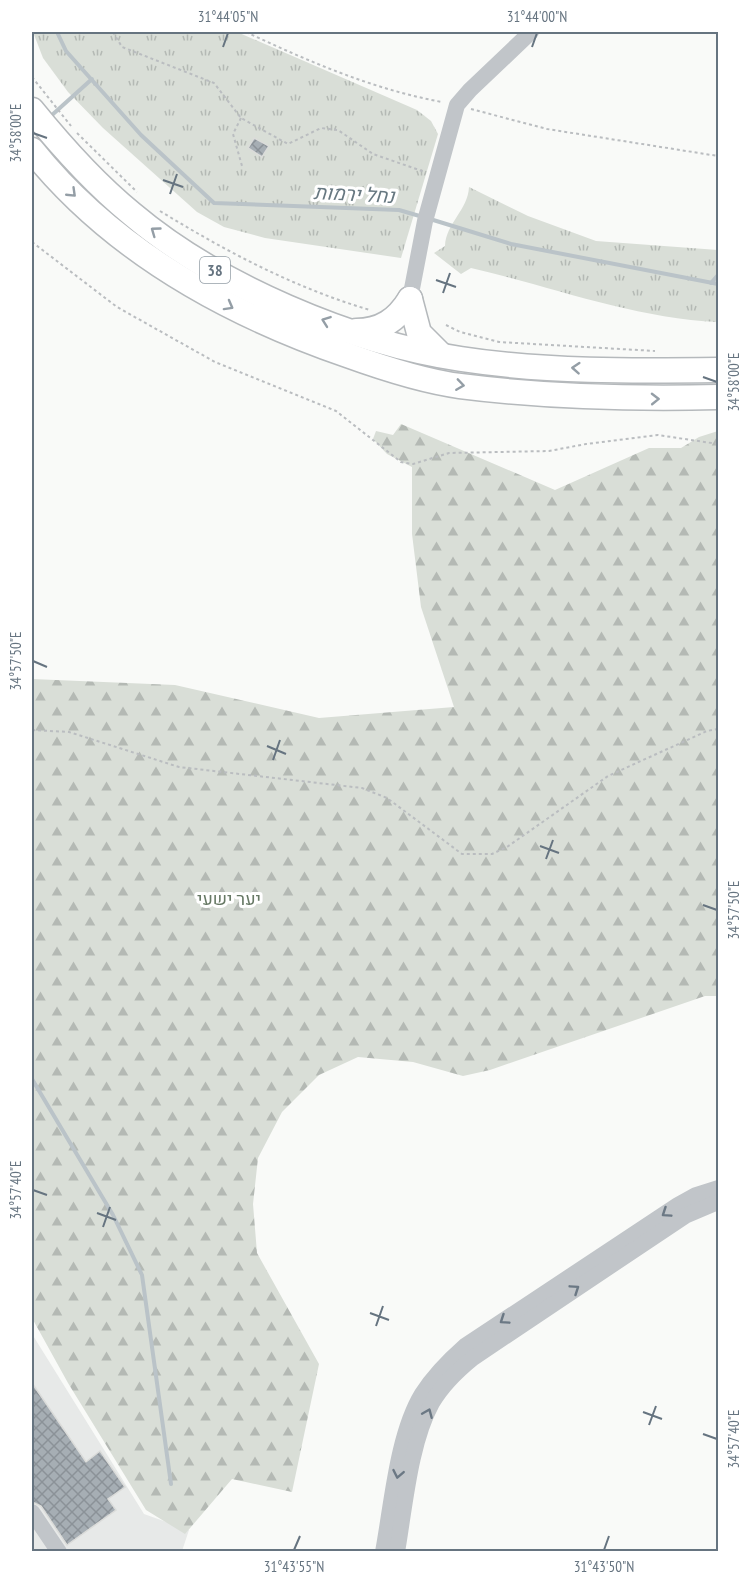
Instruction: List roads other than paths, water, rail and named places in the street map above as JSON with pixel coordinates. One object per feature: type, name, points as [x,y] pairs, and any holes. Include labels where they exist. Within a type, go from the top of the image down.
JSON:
[{"type":"highway","name":"38","points":[[32,110],[92,178],[132,215],[177,247],[268,298],[356,332],[443,356],[584,369],[718,370]]},
{"type":"highway","name":"38","points":[[32,150],[75,196],[117,235],[163,267],[255,320],[309,342],[403,373],[459,386],[545,394],[645,399],[718,397]]},
{"type":"highway","points":[[356,332],[386,324],[402,311],[410,299]]},
{"type":"highway","points":[[410,299],[419,333],[443,356]]},
{"type":"street","points":[[410,299],[437,176],[457,105],[531,32]]},
{"type":"street","points":[[382,1551],[410,1424],[421,1396],[440,1368],[465,1346],[678,1205],[696,1195],[718,1188]]},
{"type":"street","points":[[397,1551],[422,1427],[432,1403],[450,1377],[473,1358],[685,1216],[718,1202]]},
{"type":"street","points":[[32,1512],[59,1551]]},
{"type":"waterway","name":"נחל ירמות","points":[[57,32],[66,51],[141,135],[214,203],[399,210],[423,217]]},
{"type":"waterway","points":[[52,115],[92,79]]},
{"type":"waterway","name":"נחל ירמות","points":[[430,219],[511,244],[718,284]]},
{"type":"waterway","points":[[711,283],[718,275]]},
{"type":"waterway","points":[[32,1079],[113,1215],[142,1275],[171,1484]]},
{"type":"park label","name":"יער ישעי","points":[[229,899]]}]
